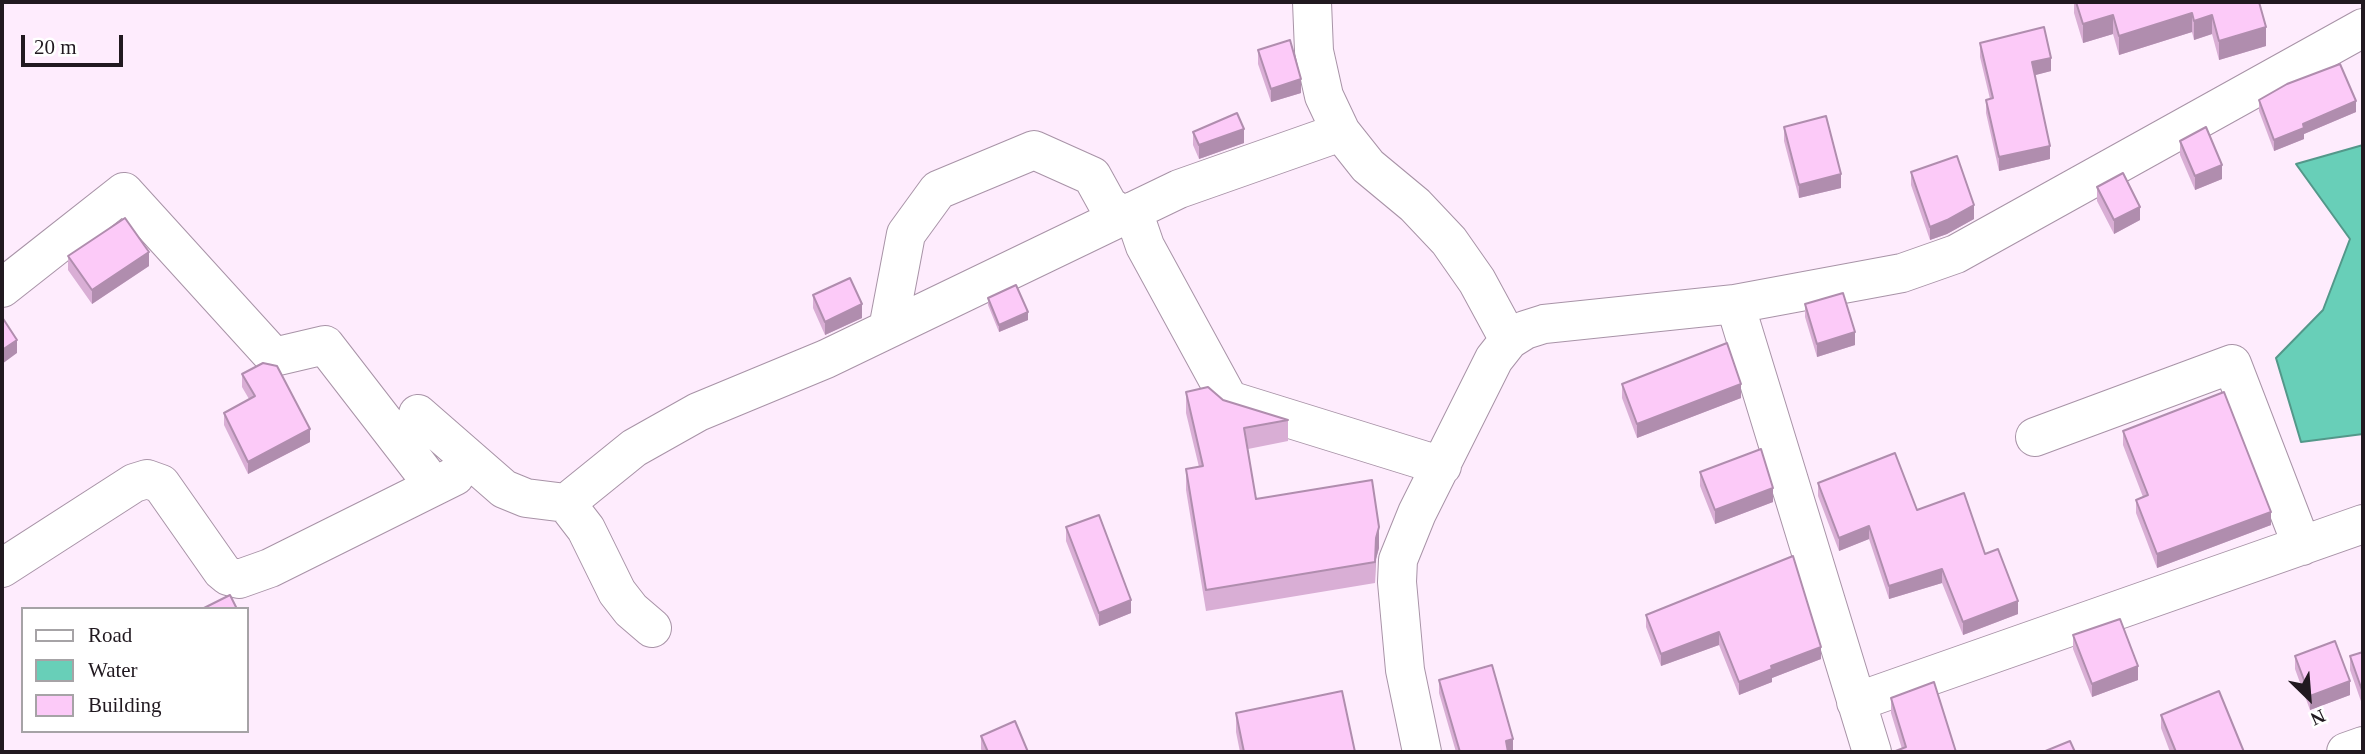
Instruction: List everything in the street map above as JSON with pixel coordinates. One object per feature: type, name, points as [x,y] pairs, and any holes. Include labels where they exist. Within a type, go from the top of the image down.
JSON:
[{"type":"street","points":[[1312,2],[1314,51],[1324,96],[1341,132],[1368,166],[1415,205],[1448,241],[1478,281],[1509,340]]},
{"type":"street","points":[[1422,752],[1405,670],[1397,582],[1398,560],[1417,513],[1494,359],[1509,340],[1525,330],[1544,324],[1735,304],[1902,274],[1956,254],[2363,28]]},
{"type":"street","points":[[566,503],[634,448],[698,412],[826,359],[1179,189],[1341,132]]},
{"type":"street","points":[[888,330],[906,234],[938,190],[1034,150],[1092,176],[1108,205],[1128,214],[1229,400],[1442,466]]},
{"type":"street","points":[[2,288],[124,192],[274,357],[325,345],[434,486]]},
{"type":"street","points":[[1735,304],[1872,752]]},
{"type":"street","points":[[2035,437],[2232,364],[2302,546]]},
{"type":"street","points":[[418,414],[504,489],[526,498],[566,503],[586,529],[617,592],[631,610],[652,628]]},
{"type":"street","points":[[2,568],[134,483],[147,479],[161,484],[222,571],[239,579],[270,568],[475,466]]},
{"type":"street","points":[[1856,702],[2363,524]]},
{"type":"street","points":[[2346,752],[2363,746]]},
{"type":"water","points":[[2363,145],[2363,434],[2301,442],[2276,358],[2323,310],[2350,239],[2296,164]]},
{"type":"building","points":[[2076,2],[2259,2],[2266,27],[2219,41],[2212,15],[2194,21],[2192,13],[2119,36],[2113,15],[2083,24]]},
{"type":"building","points":[[2044,27],[2051,58],[2032,62],[2050,146],[1999,157],[1986,100],[1993,98],[1980,43]]},
{"type":"building","points":[[1290,40],[1301,79],[1271,89],[1258,50]]},
{"type":"building","points":[[2340,64],[2356,101],[2274,140],[2259,100],[2287,84]]},
{"type":"building","points":[[1237,113],[1244,129],[1199,145],[1193,132]]},
{"type":"building","points":[[1826,116],[1841,174],[1799,185],[1784,127]]},
{"type":"building","points":[[2206,127],[2222,165],[2195,176],[2180,141]]},
{"type":"building","points":[[1957,156],[1974,205],[1930,227],[1911,172]]},
{"type":"building","points":[[2123,173],[2140,207],[2114,220],[2097,187]]},
{"type":"building","points":[[125,218],[149,252],[92,290],[68,256]]},
{"type":"building","points":[[850,278],[862,304],[825,322],[813,295]]},
{"type":"building","points":[[1016,285],[1028,312],[999,325],[988,298]]},
{"type":"building","points":[[1843,293],[1855,332],[1817,344],[1805,304]]},
{"type":"building","points":[[2,317],[17,340],[2,350]]},
{"type":"building","points":[[1727,343],[1741,384],[1637,424],[1622,384]]},
{"type":"building","points":[[263,363],[277,366],[310,429],[248,462],[224,413],[255,396],[242,374]]},
{"type":"building","points":[[1208,387],[1223,400],[1288,420],[1244,428],[1256,499],[1372,480],[1379,527],[1375,562],[1206,590],[1186,469],[1203,466],[1186,392]]},
{"type":"building","points":[[2224,392],[2271,512],[2157,554],[2136,500],[2148,495],[2123,431]]},
{"type":"building","points":[[1761,449],[1773,488],[1715,510],[1700,472]]},
{"type":"building","points":[[1895,453],[1917,510],[1964,493],[1985,554],[1998,549],[2018,601],[1963,622],[1942,569],[1889,586],[1869,526],[1839,538],[1818,483]]},
{"type":"building","points":[[1099,515],[1131,600],[1099,613],[1066,527]]},
{"type":"building","points":[[1793,556],[1821,647],[1771,666],[1772,669],[1739,682],[1719,632],[1661,654],[1646,615]]},
{"type":"building","points":[[230,595],[236,607],[206,607]]},
{"type":"building","points":[[2120,619],[2138,666],[2092,684],[2073,635]]},
{"type":"building","points":[[2335,641],[2350,681],[2310,696],[2295,656]]},
{"type":"building","points":[[2363,652],[2363,693],[2350,656]]},
{"type":"building","points":[[1492,665],[1513,739],[1506,741],[1508,752],[1460,752],[1439,680]]},
{"type":"building","points":[[1934,682],[1956,752],[1893,752],[1906,747],[1891,698]]},
{"type":"building","points":[[1342,691],[1355,752],[1244,752],[1236,713]]},
{"type":"building","points":[[2219,691],[2244,752],[2176,752],[2161,715]]},
{"type":"building","points":[[1015,721],[1028,752],[988,752],[981,736]]},
{"type":"building","points":[[2070,741],[2075,752],[2043,752]]}]
